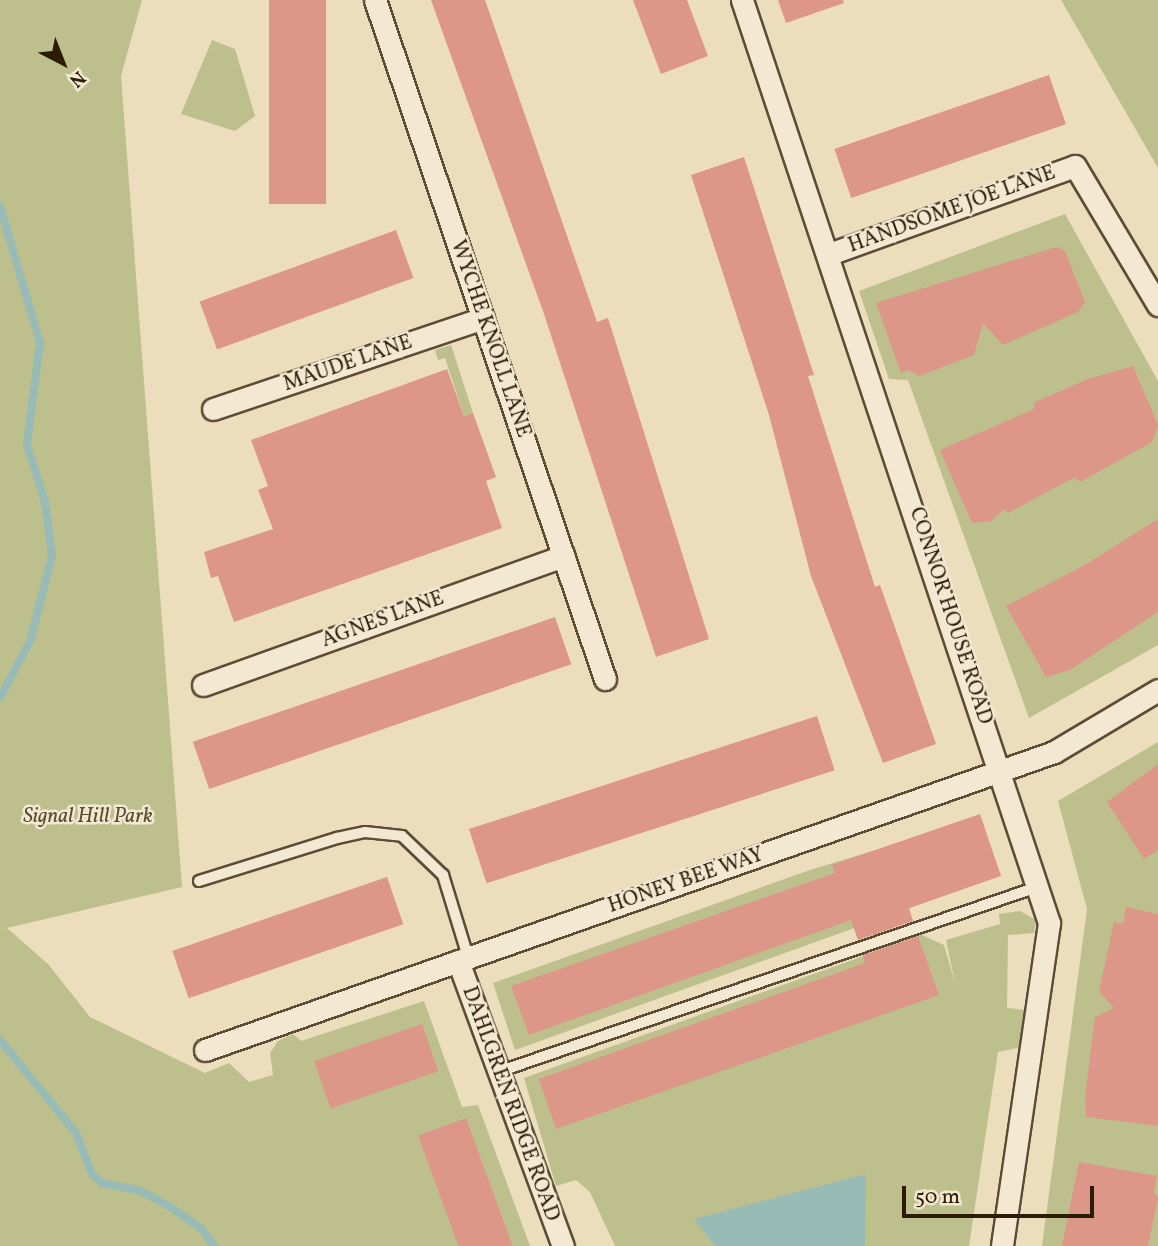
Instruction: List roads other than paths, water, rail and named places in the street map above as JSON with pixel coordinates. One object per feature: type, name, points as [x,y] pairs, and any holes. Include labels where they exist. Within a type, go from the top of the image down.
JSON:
[{"type":"street","name":"WYCHE KNOLL LANE","points":[[375,0],[604,679]]},
{"type":"street","name":"CONNOR HOUSE ROAD","points":[[742,0],[1002,771],[1040,886],[1049,923],[1002,1246]]},
{"type":"street","name":"HANDSOME JOE LANE","points":[[829,254],[1075,166],[1158,305]]},
{"type":"street","name":"MAUDE LANE","points":[[213,409],[483,318]]},
{"type":"street","name":"AGNES LANE","points":[[203,685],[564,556]]},
{"type":"street","name":"HONEY BEE WAY","points":[[205,1050],[1054,752],[1158,690]]},
{"type":"street","name":"DAHLGREN RIDGE ROAD","points":[[463,959],[498,1072],[563,1246]]},
{"type":"lane","points":[[199,881],[337,838],[365,832],[402,836],[443,875],[463,959]]},
{"type":"lane","points":[[498,1072],[1040,886]]},
{"type":"water","points":[[866,1174],[865,1246],[715,1246],[694,1219]]},
{"type":"waterway","points":[[0,206],[40,343],[27,445],[45,502],[52,556],[30,641],[0,698]]},
{"type":"waterway","points":[[0,1040],[76,1133],[92,1174],[102,1183],[139,1190],[169,1206],[201,1228],[214,1246]]},
{"type":"park label","name":"Signal Hill Park","points":[[88,817]]}]
